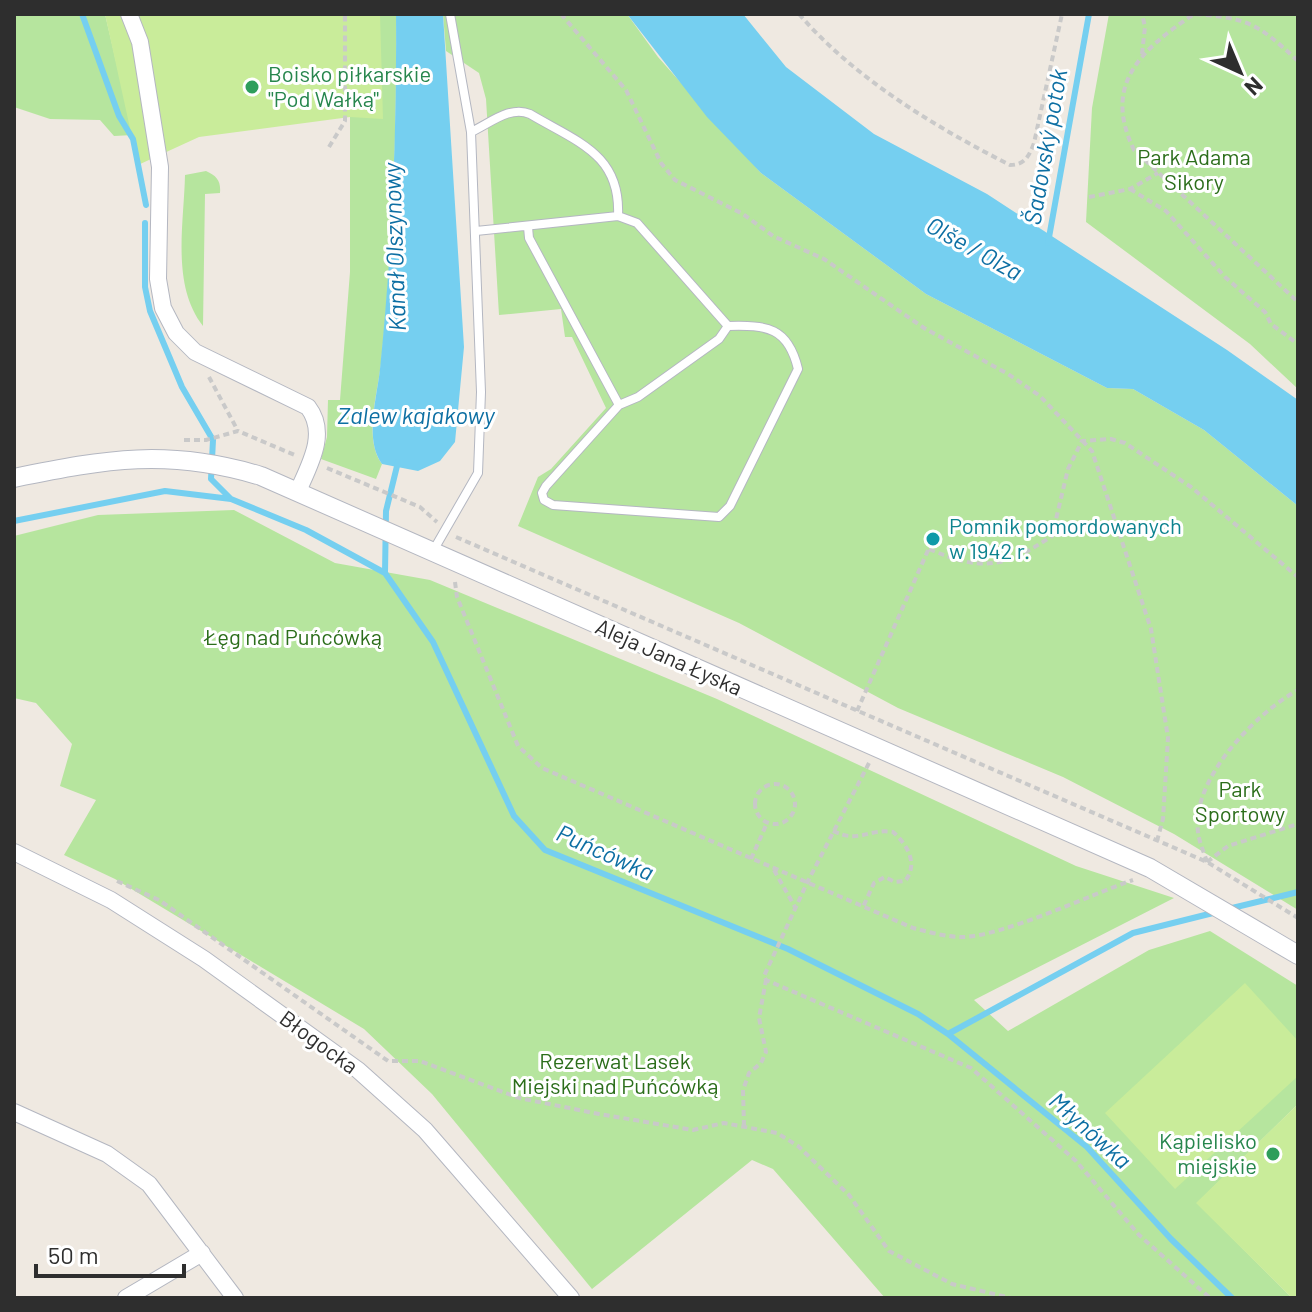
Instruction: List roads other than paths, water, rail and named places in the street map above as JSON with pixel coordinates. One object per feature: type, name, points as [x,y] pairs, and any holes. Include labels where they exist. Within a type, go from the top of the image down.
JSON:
[{"type":"street","points":[[129,14],[140,42],[160,167],[158,279],[163,308],[176,333],[195,352],[308,407],[315,417],[317,442],[298,491]]},
{"type":"street","name":"Aleja Jana Łyska","points":[[14,478],[92,462],[147,456],[236,468],[298,491],[457,564],[1150,868],[1298,955]]},
{"type":"street","name":"Błogocka","points":[[14,852],[111,900],[204,959],[358,1070],[425,1130],[571,1298]]},
{"type":"street","points":[[19,1119],[87,1143],[140,1176],[161,1198],[235,1298]]},
{"type":"street","points":[[126,1298],[202,1253]]},
{"type":"lane","points":[[432,552],[478,473],[481,392],[471,132],[450,14]]},
{"type":"lane","points":[[471,132],[511,111],[521,110],[530,114],[605,162],[619,192],[618,216]]},
{"type":"lane","points":[[476,231],[618,216],[637,223],[728,326],[771,329],[783,336],[793,350],[798,369],[730,506],[719,517],[553,505],[544,500],[542,493],[546,486],[619,405],[638,397],[719,339],[728,326]]},
{"type":"lane","points":[[528,227],[529,238],[619,405]]},
{"type":"water","name":"Zalew kajakowy","points":[[396,14],[443,14],[464,347],[455,442],[440,461],[418,471],[382,464],[373,431],[391,236]]},
{"type":"water","name":"Olše / Olza","points":[[627,14],[743,14],[786,67],[874,134],[987,194],[1227,350],[1298,400],[1298,506],[1204,430],[1133,389],[1107,388],[926,294],[761,173],[707,117]]},
{"type":"waterway","points":[[82,14],[119,116],[133,139],[146,205]]},
{"type":"waterway","name":"Šadovský potok","points":[[1048,243],[1089,14]]},
{"type":"waterway","points":[[145,223],[145,287],[150,311],[182,387],[213,440],[211,479],[231,499]]},
{"type":"waterway","name":"Kanał Olszynowy","points":[[385,573],[386,511],[398,462]]},
{"type":"waterway","name":"Puńcówka","points":[[14,521],[165,491],[231,499],[306,530],[385,573],[433,642],[514,816],[545,850],[788,949],[918,1014],[948,1034],[1133,933],[1217,912]]},
{"type":"waterway","name":"Puńcówka","points":[[1228,909],[1298,892]]},
{"type":"waterway","name":"Młynówka","points":[[948,1034],[1087,1147],[1171,1239],[1232,1298]]},
{"type":"place","name":"Boisko piłkarskie \"Pod Wałką\"","points":[[252,87]]},
{"type":"place","name":"Pomnik pomordowanych w 1942 r.","points":[[933,539]]},
{"type":"place","name":"Kąpielisko miejskie","points":[[1273,1154]]},
{"type":"park label","name":"Park Adama Sikory","points":[[1194,170]]},
{"type":"park label","name":"Łęg nad Puńcówką","points":[[293,637]]},
{"type":"park label","name":"Park Sportowy","points":[[1240,802]]},
{"type":"park label","name":"Rezerwat Lasek Miejski nad Puńcówką","points":[[615,1074]]}]
